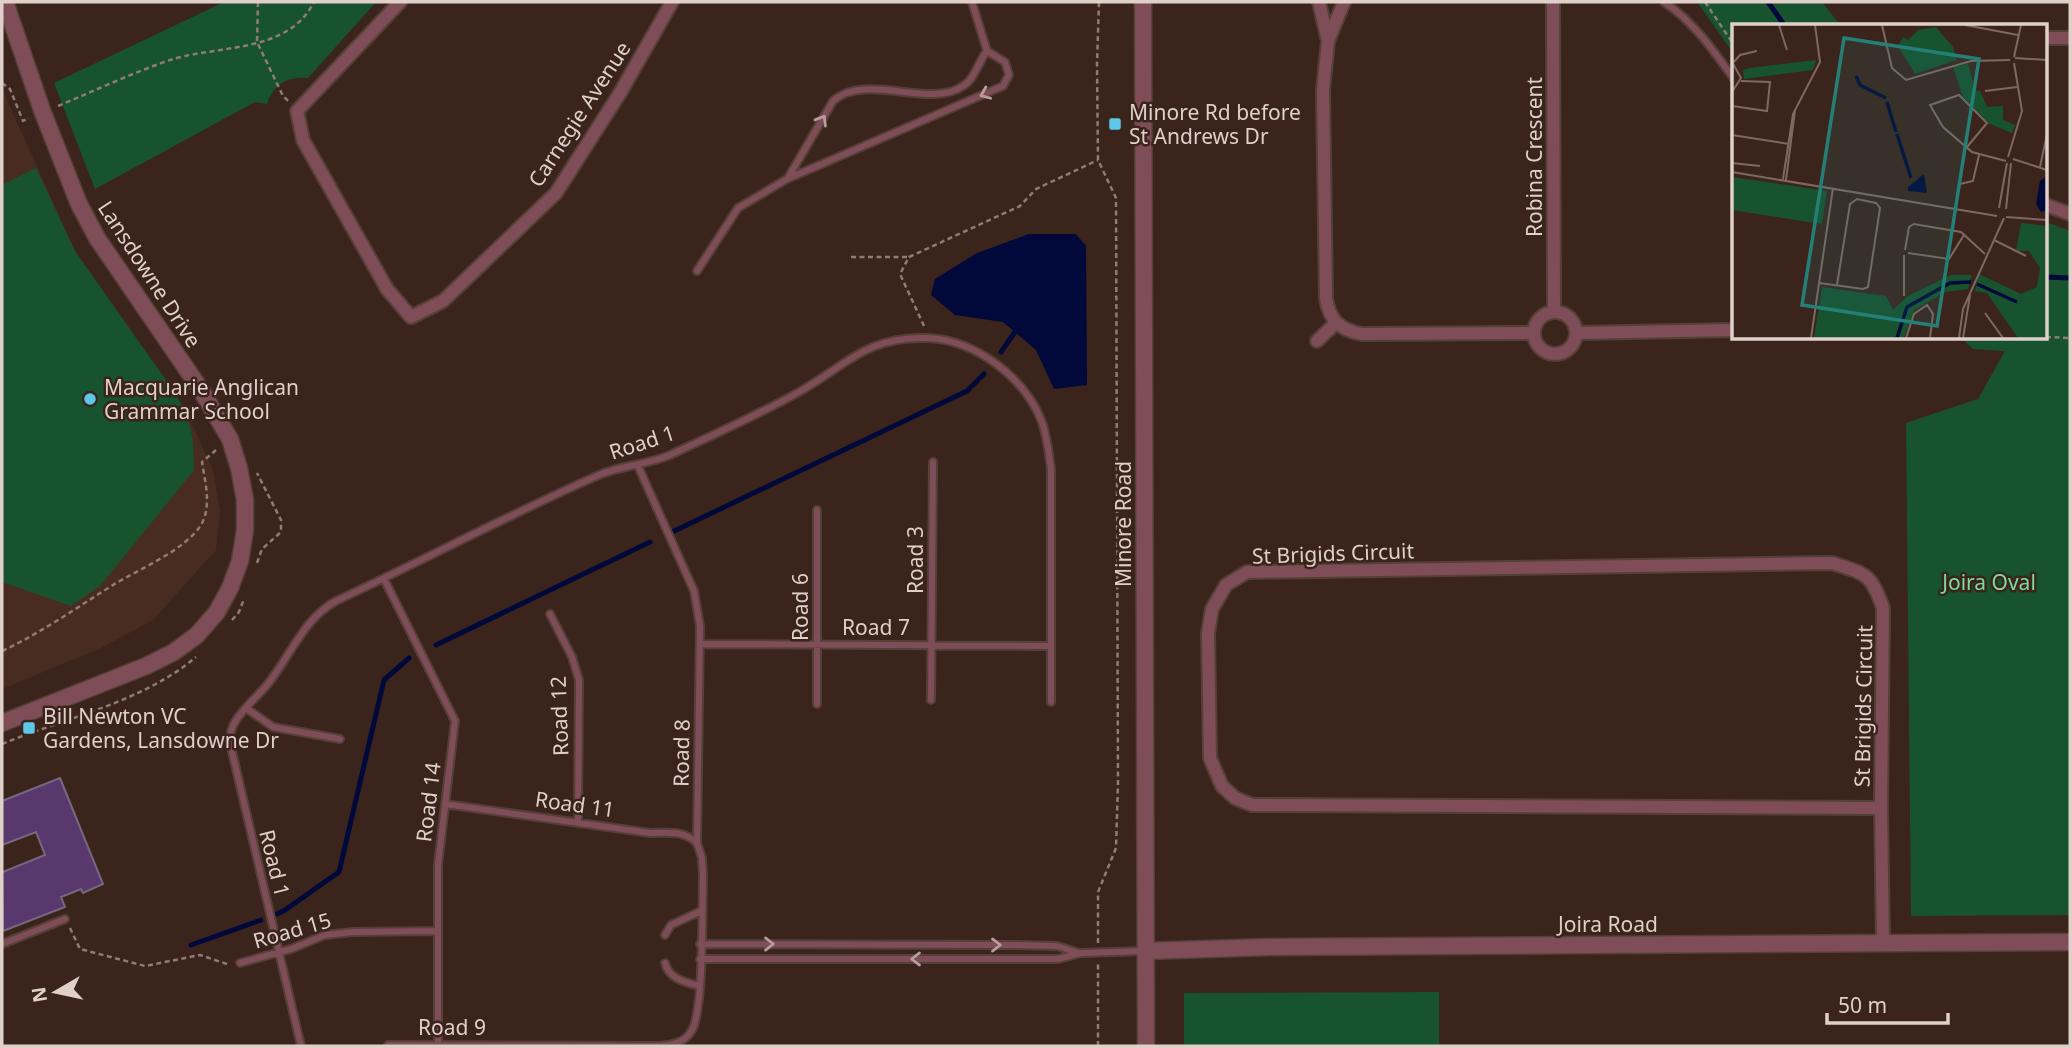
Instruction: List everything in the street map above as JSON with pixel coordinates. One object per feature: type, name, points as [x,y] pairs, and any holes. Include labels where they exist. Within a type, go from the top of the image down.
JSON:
[{"type":"street","name":"Lansdowne Drive","points":[[2,723],[146,667],[174,652],[197,635],[217,612],[230,588],[240,561],[245,530],[245,500],[230,439],[201,390],[97,238],[74,192],[50,109],[5,2]]},
{"type":"street","points":[[297,111],[400,2]]},
{"type":"street","name":"Carnegie Avenue","points":[[297,111],[303,140],[387,289],[411,317],[443,301],[556,193],[620,93],[671,2]]},
{"type":"street","name":"Minore Road","points":[[1143,2],[1146,1046]]},
{"type":"street","points":[[1319,2],[1328,41],[1323,127],[1326,298],[1327,307],[1336,323],[1362,334],[1534,332]]},
{"type":"street","points":[[1328,41],[1344,2]]},
{"type":"street","name":"Robina Crescent","points":[[1553,2],[1554,311]]},
{"type":"street","points":[[2048,38],[2070,38]]},
{"type":"street","points":[[2048,206],[2070,214]]},
{"type":"street","points":[[1554,311],[1570,317],[1577,333],[1573,345],[1562,353],[1555,354],[1542,350],[1534,332],[1538,320],[1554,311]]},
{"type":"street","points":[[1317,341],[1336,323]]},
{"type":"street","points":[[1577,333],[1732,330]]},
{"type":"street","name":"St Brigids Circuit","points":[[1881,808],[1252,805],[1235,798],[1222,786],[1210,758],[1208,632],[1212,609],[1226,585],[1247,572],[1832,563],[1855,570],[1874,582],[1883,608],[1883,943]]},
{"type":"street","name":"Joira Road","points":[[1145,951],[1283,947],[2070,942]]},
{"type":"lane","points":[[697,271],[738,208],[787,179],[1003,86],[1009,75],[1005,62],[987,51],[972,2]]},
{"type":"lane","points":[[1664,2],[1681,13],[1700,32],[1732,76]]},
{"type":"lane","points":[[787,179],[833,101],[842,93],[896,90],[942,95],[964,86],[987,51]]},
{"type":"lane","name":"Road 1","points":[[301,1046],[230,743],[232,727],[268,684],[316,614],[336,601],[598,475],[638,466],[669,455],[799,392],[858,353],[880,344],[904,339],[930,338],[957,344],[979,352],[999,366],[1032,402],[1042,422],[1051,469],[1051,702]]},
{"type":"lane","name":"Road 3","points":[[931,700],[933,461]]},
{"type":"lane","name":"Road 8","points":[[638,466],[694,592],[701,644],[697,844],[703,867],[699,986],[696,1022],[684,1044]]},
{"type":"lane","name":"Road 6","points":[[817,510],[817,704]]},
{"type":"lane","name":"Road 14","points":[[384,579],[455,721],[438,865],[438,1046]]},
{"type":"lane","name":"Road 12","points":[[550,614],[572,657],[579,680],[578,822]]},
{"type":"lane","name":"Road 7","points":[[701,644],[1050,646]]},
{"type":"lane","points":[[246,709],[274,727],[340,739]]},
{"type":"lane","name":"Road 11","points":[[445,804],[650,833],[679,833],[697,844]]},
{"type":"lane","points":[[666,934],[671,925],[701,911]]},
{"type":"lane","points":[[2,944],[65,919]]},
{"type":"lane","name":"Road 15","points":[[240,963],[279,953],[325,935],[437,931]]},
{"type":"lane","points":[[700,944],[1017,945],[1057,946],[1081,953]]},
{"type":"lane","points":[[1016,960],[1017,945]]},
{"type":"lane","points":[[700,959],[1016,960],[1058,959],[1081,953],[1145,951]]},
{"type":"lane","points":[[665,963],[674,978],[699,986]]},
{"type":"lane","name":"Road 9","points":[[388,1045],[684,1044]]},
{"type":"path","points":[[258,2],[257,42],[283,96],[297,111]]},
{"type":"path","points":[[2,83],[10,89],[23,121],[167,61],[257,42],[285,33],[298,25],[314,2]]},
{"type":"path","points":[[1098,1046],[1098,892],[1116,848],[1118,769],[1116,198],[1098,160],[1099,2]]},
{"type":"path","points":[[1704,2],[1732,42]]},
{"type":"path","points":[[50,109],[61,116]]},
{"type":"path","points":[[851,257],[909,257],[1020,206],[1036,189],[1098,160]]},
{"type":"path","points":[[909,257],[900,274],[930,338]]},
{"type":"path","points":[[2048,337],[2070,338]]},
{"type":"path","points":[[2,651],[52,625],[195,533],[206,511],[206,484],[202,462],[230,439]]},
{"type":"path","points":[[252,462],[281,520],[281,532],[262,549],[255,568]]},
{"type":"path","points":[[230,622],[239,612],[247,590]]},
{"type":"path","points":[[2,744],[140,692],[176,674],[204,651]]},
{"type":"path","points":[[65,919],[80,949],[145,966],[200,955],[228,965],[240,963]]},
{"type":"shaded area","name":"Macquarie Anglican Grammar School","points":[[2,89],[75,251],[187,413],[213,470],[220,511],[216,550],[153,620],[101,648],[2,689]]},
{"type":"shaded area","points":[[1029,234],[1076,234],[1086,246],[1087,385],[1054,389],[1036,350],[1003,322],[955,315],[931,295],[935,279],[977,253]]},
{"type":"green space","points":[[224,2],[376,2],[308,78],[294,78],[282,83],[273,91],[267,104],[255,102],[95,189],[54,83]]},
{"type":"green space","points":[[1697,2],[1822,2],[1839,24],[1732,24],[1732,51]]},
{"type":"green space","name":"Macquarie Anglican Grammar School","points":[[36,168],[75,251],[187,413],[193,441],[194,470],[101,585],[71,606],[2,582],[2,185]]},
{"type":"green space","name":"Joira Oval","points":[[2048,223],[2070,231],[2070,915],[1911,916],[1906,423],[1978,399],[2005,351],[1973,349],[1963,340],[2048,340]]},
{"type":"green space","points":[[1439,992],[1439,1046],[1184,1046],[1184,993]]},
{"type":"building","points":[[60,778],[103,884],[83,893],[81,889],[61,897],[65,907],[3,931],[2,870],[3,872],[45,855],[36,832],[2,845],[2,801]]},
{"type":"waterway","points":[[1768,2],[1784,24]]},
{"type":"waterway","points":[[2048,277],[2070,278]]},
{"type":"waterway","points":[[1001,352],[1017,329]]},
{"type":"waterway","points":[[670,533],[967,391],[984,374]]},
{"type":"waterway","points":[[436,645],[650,542]]},
{"type":"waterway","points":[[277,914],[339,872],[384,680],[409,658]]},
{"type":"waterway","points":[[191,945],[261,920]]},
{"type":"place","name":"Minore Rd before St Andrews Dr","points":[[1115,124]]},
{"type":"place","name":"Macquarie Anglican Grammar School","points":[[90,399]]},
{"type":"place","name":"Bill Newton VC Gardens, Lansdowne Dr","points":[[29,728]]}]
